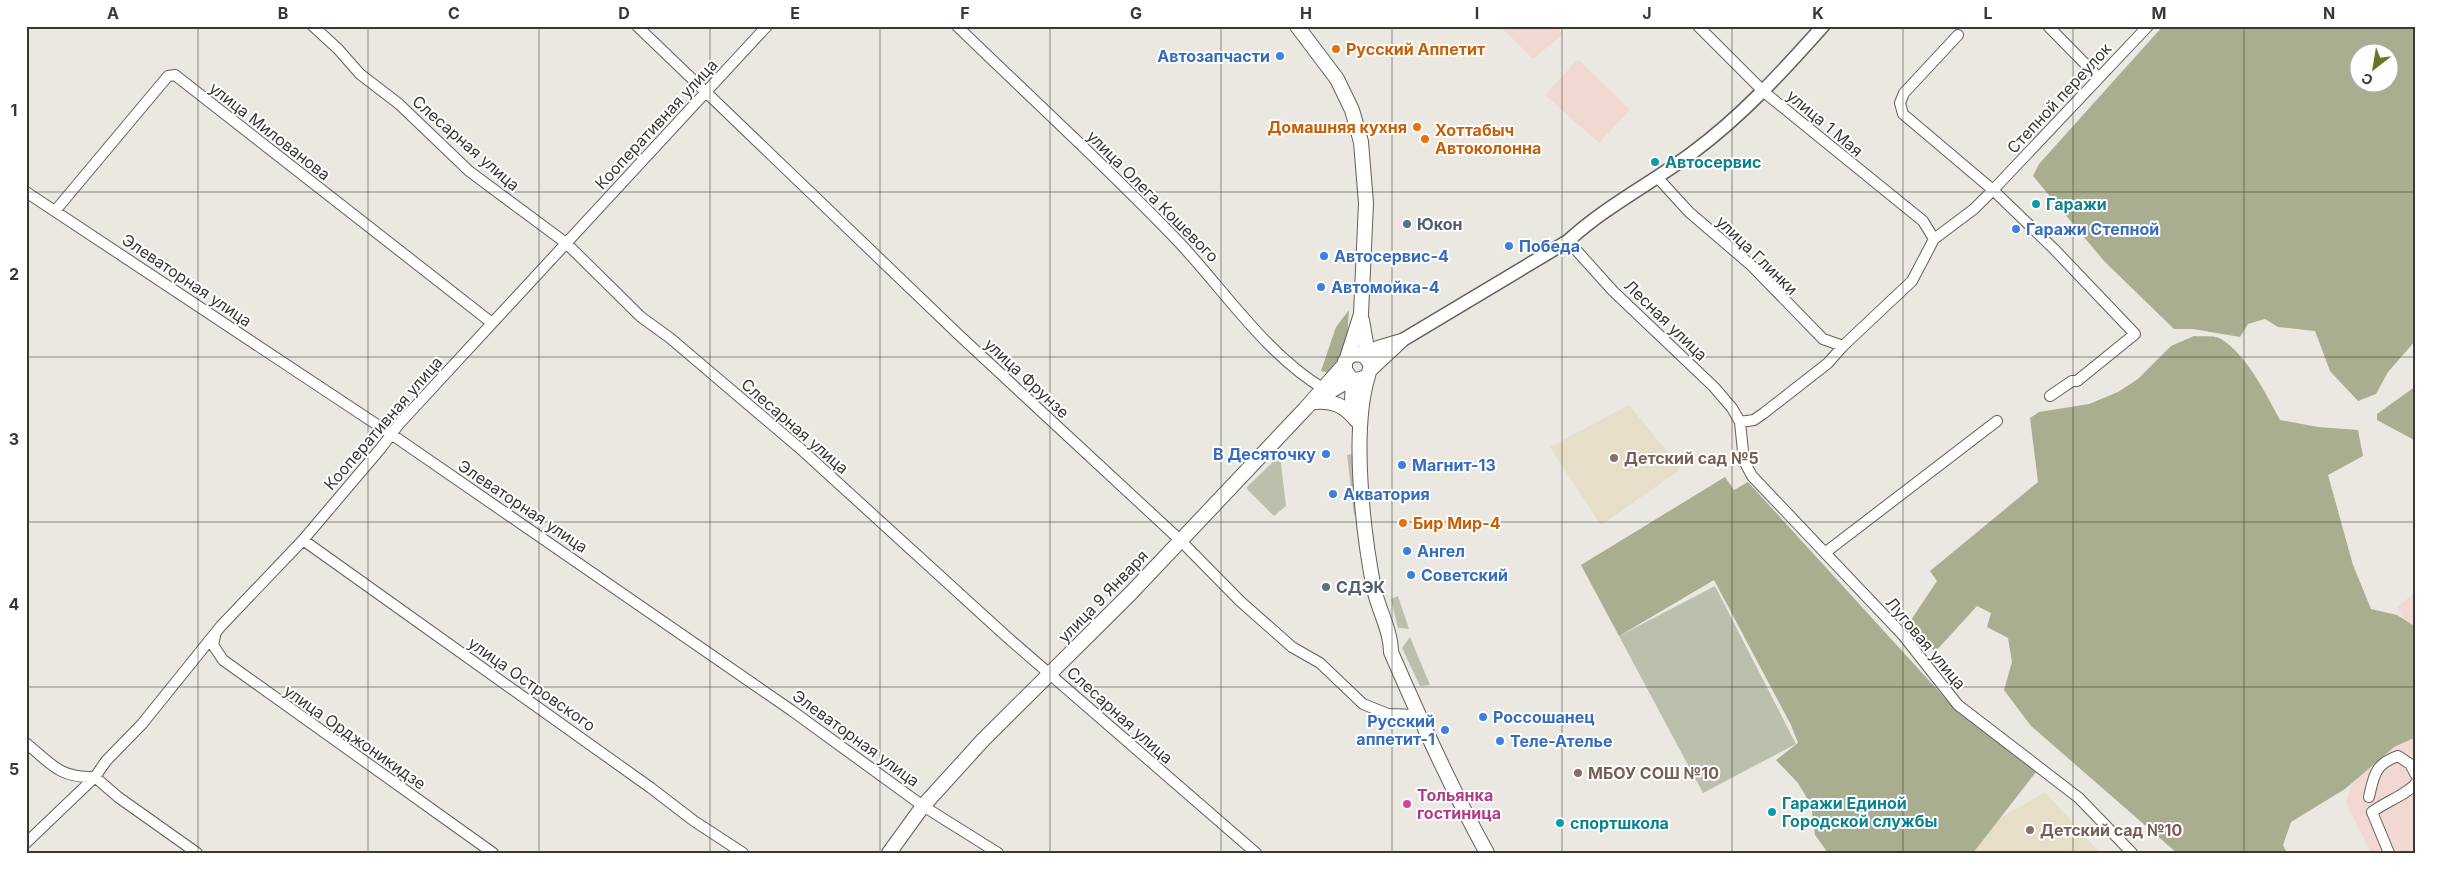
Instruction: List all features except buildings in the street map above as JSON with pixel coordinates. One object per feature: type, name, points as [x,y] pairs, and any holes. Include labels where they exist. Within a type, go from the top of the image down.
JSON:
[{"type":"main road","points":[[1298,26],[1337,79],[1352,110],[1361,142],[1366,203],[1361,314],[1366,343],[1364,355]]},
{"type":"main road","points":[[1352,379],[1347,375],[1346,361],[1361,314]]},
{"type":"main road","points":[[1346,361],[1352,354],[1364,355],[1378,348],[1401,341]]},
{"type":"main road","points":[[1310,405],[1352,379],[1363,379],[1401,341]]},
{"type":"main road","points":[[1359,436],[1364,388],[1370,361],[1364,355]]},
{"type":"main road","name":"улица 9 Января","points":[[889,853],[923,806],[983,740],[1051,674],[1181,541],[1310,405],[1346,361]]},
{"type":"main road","points":[[1352,379],[1352,401],[1359,436],[1366,536],[1375,591],[1391,643],[1391,652],[1418,715],[1463,809],[1487,853]]},
{"type":"main road","points":[[1310,405],[1327,401],[1337,404],[1356,420]]},
{"type":"street","name":"Слесарная улица","points":[[312,26],[338,49],[360,74],[399,104],[469,171],[566,243],[641,317],[670,338],[802,451],[1006,637],[1256,853]]},
{"type":"street","name":"улица Фрунзе","points":[[637,26],[967,343],[1181,541],[1240,601],[1292,646],[1320,663],[1363,704],[1388,714],[1418,715]]},
{"type":"street","name":"Кооперативная улица","points":[[26,844],[95,777],[106,761],[142,724],[215,636],[221,626],[303,540],[391,434],[767,26]]},
{"type":"street","name":"улица Олега Кошевого","points":[[957,26],[1077,140],[1174,237],[1270,345],[1310,380],[1324,388]]},
{"type":"street","name":"улица 1 Мая","points":[[1698,26],[1764,92],[1923,221],[1934,238]]},
{"type":"street","points":[[1401,341],[1568,240],[1589,222],[1713,137],[1764,92],[1823,26]]},
{"type":"street","points":[[2048,26],[2099,78]]},
{"type":"street","name":"Степной переулок","points":[[1740,422],[1754,420],[1828,363],[1843,346],[1912,281],[1934,238],[1974,209],[1994,190],[2148,26]]},
{"type":"street","points":[[1958,35],[1904,93],[1900,103],[1903,114],[1994,190],[2054,249],[2135,334],[2077,382],[2072,381],[2050,396]]},
{"type":"street","name":"улица Милованова","points":[[55,211],[168,76],[174,75],[492,323]]},
{"type":"street","name":"улица Глинки","points":[[1657,177],[1690,212],[1752,266],[1823,339],[1843,346]]},
{"type":"street","name":"Элеваторная улица","points":[[26,192],[391,434],[783,704],[923,806],[998,853]]},
{"type":"street","name":"Лесная улица","points":[[1568,240],[1613,291],[1714,387],[1732,408],[1740,422]]},
{"type":"street","points":[[1826,552],[1997,421]]},
{"type":"street","name":"Луговая улица","points":[[1740,422],[1744,461],[1752,476],[1902,634],[1958,705],[2079,798],[2132,853]]},
{"type":"street","name":"улица Островского","points":[[303,540],[651,788],[694,821],[743,853]]},
{"type":"street","name":"улица Орджоникидзе","points":[[215,636],[213,645],[223,660],[493,853]]},
{"type":"street","points":[[26,743],[62,774],[77,778],[95,777],[118,797],[197,853]]},
{"type":"street","points":[[2369,797],[2374,774],[2385,760],[2398,756],[2410,764],[2416,775]]},
{"type":"street","points":[[2389,853],[2372,812],[2386,801],[2411,790],[2416,783]]},
{"type":"shaded area","points":[[1500,26],[1555,26],[1563,34],[1533,59]]},
{"type":"shaded area","points":[[1578,59],[1630,110],[1599,143],[1545,95]]},
{"type":"shaded area","name":"Детский сад №5","points":[[1629,405],[1681,469],[1601,525],[1550,447]]},
{"type":"shaded area","points":[[2416,592],[2416,645],[2397,607]]},
{"type":"shaded area","points":[[2416,708],[2416,853],[2371,853],[2346,803],[2351,786]]},
{"type":"shaded area","name":"Детский сад №10","points":[[2045,792],[2100,853],[1970,853],[1963,840]]},
{"type":"green space","points":[[2163,26],[2416,26],[2416,340],[2388,372],[2376,394],[2358,401],[2330,371],[2315,331],[2278,327],[2265,319],[2248,324],[2240,337],[2193,329],[2174,329],[2104,261],[2033,176],[2039,164]]},
{"type":"green space","points":[[1349,310],[1346,344],[1341,360],[1330,373],[1321,371],[1336,327]]},
{"type":"green space","points":[[2194,336],[2218,338],[2230,346],[2255,376],[2280,420],[2318,427],[2358,430],[2363,456],[2328,475],[2353,565],[2371,609],[2397,615],[2416,627],[2416,737],[2394,747],[2345,789],[2291,822],[2283,845],[2287,853],[2177,853],[2031,726],[2004,690],[2012,662],[2008,638],[1987,627],[1991,613],[1977,606],[1935,652],[1909,623],[1937,581],[1930,571],[2038,482],[2030,418],[2039,412],[2089,404],[2118,392],[2138,379],[2171,346]]},
{"type":"green space","points":[[2416,386],[2416,441],[2377,420],[2377,414]]},
{"type":"green space","points":[[1355,453],[1362,515],[1354,515],[1347,455]]},
{"type":"green space","points":[[1280,455],[1286,506],[1274,516],[1246,488]]},
{"type":"green space","points":[[1725,477],[1734,490],[1748,482],[1955,709],[2036,772],[1973,853],[1828,853],[1815,835],[1811,805],[1798,783],[1776,760],[1798,743],[1791,725],[1714,580],[1619,636],[1581,565]]},
{"type":"green space","points":[[1715,586],[1796,744],[1703,793],[1619,636]]},
{"type":"green space","points":[[1398,596],[1409,629],[1398,628],[1391,599]]},
{"type":"green space","points":[[1410,637],[1430,685],[1420,686],[1402,648]]},
{"type":"place","name":"Русский Аппетит","points":[[1336,49]]},
{"type":"place","name":"Автозапчасти","points":[[1280,56]]},
{"type":"place","name":"Домашняя кухня","points":[[1417,127]]},
{"type":"place","name":"Хоттабыч Автоколонна","points":[[1425,139]]},
{"type":"place","name":"Автосервис","points":[[1655,162]]},
{"type":"place","name":"Гаражи","points":[[2036,204]]},
{"type":"place","name":"Юкон","points":[[1407,224]]},
{"type":"place","name":"Гаражи Степной","points":[[2016,229]]},
{"type":"place","name":"Победа","points":[[1509,246]]},
{"type":"place","name":"Автосервис-4","points":[[1324,256]]},
{"type":"place","name":"Автомойка-4","points":[[1321,287]]},
{"type":"place","name":"В Десяточку","points":[[1326,454]]},
{"type":"place","name":"Детский сад №5","points":[[1614,458]]},
{"type":"place","name":"Магнит-13","points":[[1402,465]]},
{"type":"place","name":"Акватория","points":[[1333,494]]},
{"type":"place","name":"Бир Мир-4","points":[[1403,523]]},
{"type":"place","name":"Ангел","points":[[1407,551]]},
{"type":"place","name":"Советский","points":[[1411,575]]},
{"type":"place","name":"СДЭК","points":[[1326,587]]},
{"type":"place","name":"Россошанец","points":[[1483,717]]},
{"type":"place","name":"Русский аппетит-1","points":[[1445,730]]},
{"type":"place","name":"Теле-Ателье","points":[[1500,741]]},
{"type":"place","name":"МБОУ СОШ №10","points":[[1578,773]]},
{"type":"place","name":"Тольянка гостиница","points":[[1407,804]]},
{"type":"place","name":"Гаражи Единой Городской службы","points":[[1772,812]]},
{"type":"place","name":"спортшкола","points":[[1560,823]]},
{"type":"place","name":"Детский сад №10","points":[[2030,830]]}]
